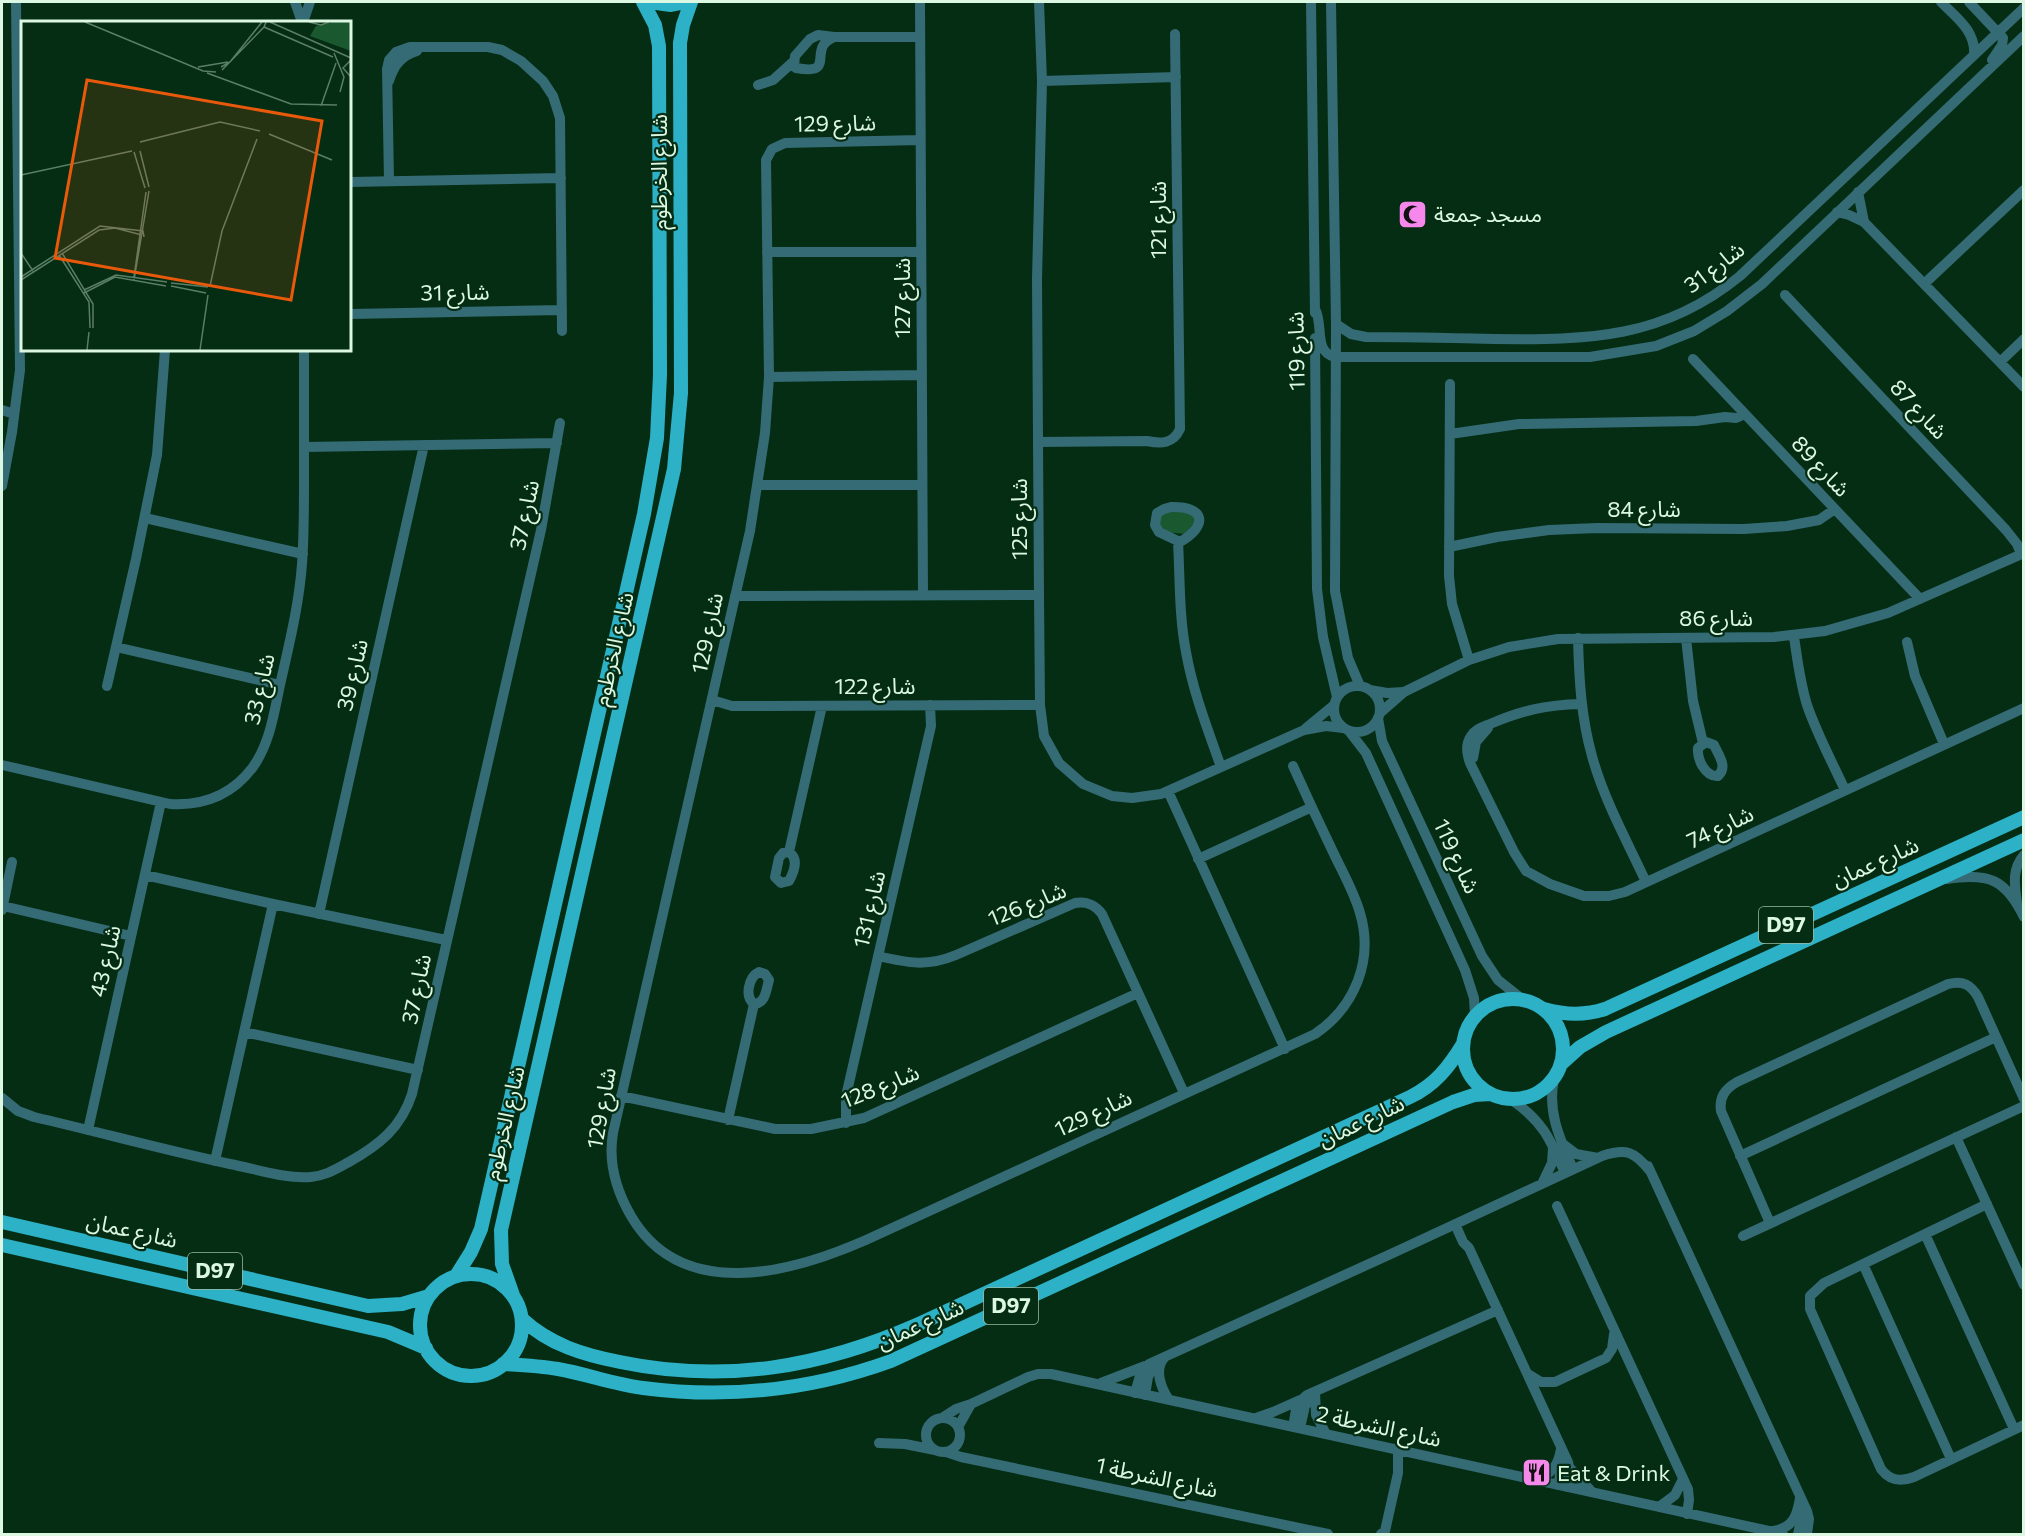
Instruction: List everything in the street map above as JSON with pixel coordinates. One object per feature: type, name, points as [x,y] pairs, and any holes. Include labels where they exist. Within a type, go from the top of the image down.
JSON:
[{"type":"main road","name":"شارع الخرطوم","points":[[456,1276],[471,1252],[481,1229],[629,582],[654,463],[659,417],[660,375],[659,46],[655,25],[643,2]]},
{"type":"main road","points":[[649,2],[671,5],[686,2]]},
{"type":"main road","name":"شارع الخرطوم","points":[[513,1295],[502,1264],[501,1230],[667,508],[675,460],[681,393],[680,43],[691,2]]},
{"type":"main road","name":"شارع عمان","points":[[1544,1009],[1572,1014],[1605,1009],[2024,817]]},
{"type":"main road","name":"شارع عمان","points":[[1562,1064],[1580,1047],[1606,1032],[2024,840]]},
{"type":"main road","points":[[1522,999],[1533,1002],[1544,1009],[1553,1017],[1559,1028],[1563,1045],[1562,1064],[1554,1079],[1538,1092],[1528,1096],[1509,1098],[1491,1094],[1473,1078],[1464,1056],[1465,1034],[1475,1017],[1482,1009],[1501,1000],[1522,999]]},
{"type":"main road","name":"شارع عمان","points":[[522,1319],[542,1336],[573,1351],[670,1370],[752,1371],[798,1364],[844,1353],[913,1327],[1410,1097],[1440,1077],[1463,1044]]},
{"type":"main road","name":"شارع عمان","points":[[503,1364],[557,1369],[640,1387],[696,1392],[782,1389],[849,1376],[891,1361],[1453,1102],[1474,1095],[1491,1094]]},
{"type":"main road","name":"شارع عمان","points":[[2,1222],[368,1306],[402,1304],[429,1296]]},
{"type":"main road","name":"شارع عمان","points":[[2,1245],[388,1332],[426,1348]]},
{"type":"main road","points":[[469,1274],[482,1275],[494,1279],[513,1295],[522,1319],[521,1332],[512,1355],[503,1364],[480,1375],[460,1374],[443,1367],[433,1359],[422,1338],[420,1316],[429,1296],[446,1280],[469,1274]]},
{"type":"street","points":[[2,486],[15,414],[20,353],[16,2]]},
{"type":"street","points":[[295,2],[303,21]]},
{"type":"street","points":[[303,21],[310,2]]},
{"type":"street","name":"شارع 127","points":[[920,2],[922,595]]},
{"type":"street","name":"شارع 125","points":[[1040,2],[1042,81],[1037,279],[1040,705],[1042,726],[1048,745],[1059,763],[1083,784],[1102,793],[1122,798],[1143,798],[1168,791],[1304,730],[1326,726],[1346,729]]},
{"type":"street","name":"شارع 119","points":[[1311,2],[1317,589],[1335,701]]},
{"type":"street","name":"شارع 119","points":[[1331,2],[1336,324],[1335,591],[1348,658],[1365,688]]},
{"type":"street","points":[[1941,2],[1970,34],[1974,44],[1974,55]]},
{"type":"street","points":[[1969,2],[2003,38],[2002,45],[1981,76]]},
{"type":"street","name":"شارع 31","points":[[1336,324],[1351,334],[1366,337],[1567,339],[1615,334],[1658,323],[1689,310],[1740,276],[2024,8]]},
{"type":"street","name":"شارع 121","points":[[1038,442],[1147,441],[1165,436],[1172,431],[1175,425],[1179,405],[1175,34]]},
{"type":"street","points":[[758,85],[773,80],[793,62],[795,56],[810,39],[822,35],[920,37]]},
{"type":"street","name":"شارع 31","points":[[1335,357],[1590,357],[1635,351],[1676,340],[1711,322],[1745,298],[2024,36]]},
{"type":"street","points":[[793,62],[796,68],[810,71],[816,69],[820,63],[821,52],[826,40],[834,37]]},
{"type":"street","points":[[389,181],[388,90],[394,69],[404,56],[432,47],[488,47],[502,50],[521,61],[543,81],[553,96],[560,118],[562,331]]},
{"type":"street","points":[[1042,81],[1176,77]]},
{"type":"street","points":[[1312,100],[1317,93],[1325,96],[1332,136]]},
{"type":"street","name":"شارع 129","points":[[920,140],[785,143],[772,148],[768,156],[766,165],[769,377],[765,433],[750,531],[613,1133],[612,1162],[616,1184],[633,1219],[648,1238],[675,1259],[698,1269],[735,1274],[792,1266],[845,1250],[1315,1034],[1339,1014],[1357,986],[1364,953],[1362,921],[1356,902],[1293,766]]},
{"type":"street","points":[[351,182],[561,178]]},
{"type":"street","points":[[1924,284],[2024,190]]},
{"type":"street","points":[[1858,192],[1864,222]]},
{"type":"street","points":[[1837,212],[1864,222],[2024,387]]},
{"type":"street","points":[[767,252],[921,252]]},
{"type":"street","name":"شارع 87","points":[[1785,295],[2006,530],[2022,554]]},
{"type":"street","points":[[1315,309],[1320,324],[1322,348],[1328,356],[1335,357]]},
{"type":"street","name":"شارع 31","points":[[351,314],[562,310]]},
{"type":"street","points":[[1507,358],[1505,350],[1508,344],[1555,343],[1567,339]]},
{"type":"street","points":[[2000,362],[2024,339]]},
{"type":"street","points":[[107,686],[157,455],[165,351]]},
{"type":"street","name":"شارع 33","points":[[2,765],[161,802],[184,805],[223,795],[240,782],[254,766],[264,748],[297,607],[303,554],[304,351]]},
{"type":"street","name":"شارع 89","points":[[1693,359],[1920,599]]},
{"type":"street","points":[[769,377],[922,375]]},
{"type":"street","points":[[1450,384],[1449,576],[1452,604],[1469,660]]},
{"type":"street","points":[[1725,417],[1733,401]]},
{"type":"street","points":[[2,410],[15,414]]},
{"type":"street","points":[[1450,434],[1547,422],[1696,421],[1725,417],[1736,418],[1745,414]]},
{"type":"street","name":"شارع 37","points":[[2,1098],[10,1106],[26,1114],[215,1161],[290,1176],[312,1177],[330,1173],[371,1149],[392,1132],[409,1105],[418,1070],[541,530],[560,423]]},
{"type":"street","points":[[304,447],[558,443]]},
{"type":"street","name":"شارع 39","points":[[320,914],[424,445]]},
{"type":"street","points":[[758,485],[922,485]]},
{"type":"street","name":"شارع 84","points":[[1449,547],[1524,533],[1565,529],[1744,529],[1787,526],[1819,520],[1835,509]]},
{"type":"street","points":[[145,518],[303,554]]},
{"type":"street","points":[[1178,542],[1181,615],[1186,654],[1196,694],[1221,767]]},
{"type":"street","name":"شارع 86","points":[[1379,715],[1404,692],[1469,660],[1495,651],[1524,644],[1578,638],[1794,636],[1825,631],[1866,620],[1920,599],[2022,554]]},
{"type":"street","points":[[735,596],[1039,595]]},
{"type":"street","points":[[1794,636],[1808,706],[1820,738],[1845,790]]},
{"type":"street","points":[[1578,638],[1581,704],[1588,743],[1598,773],[1646,882]]},
{"type":"street","points":[[1686,638],[1693,701],[1703,743]]},
{"type":"street","points":[[1907,642],[1915,676],[1944,744]]},
{"type":"street","points":[[116,646],[280,685]]},
{"type":"street","points":[[1347,688],[1365,688],[1379,702],[1379,715],[1370,728],[1363,731],[1346,729],[1335,718],[1335,701],[1347,688]]},
{"type":"street","name":"شارع 86","points":[[1365,688],[1387,693],[1404,692]]},
{"type":"street","name":"شارع 122","points":[[712,700],[732,706],[1040,705]]},
{"type":"street","name":"شارع 125","points":[[1304,730],[1335,701]]},
{"type":"street","name":"شارع 74","points":[[1581,704],[1534,708],[1492,723],[1474,732],[1468,742],[1468,756],[1516,856],[1526,871],[1576,894],[1592,897],[1617,894],[1646,882],[2024,708]]},
{"type":"street","name":"شارع 131","points":[[846,1123],[846,1096],[931,726],[930,705]]},
{"type":"street","points":[[789,852],[822,706]]},
{"type":"street","name":"شارع 119","points":[[1379,715],[1382,741],[1482,956],[1498,980],[1522,999]]},
{"type":"street","name":"شارع 119","points":[[1346,729],[1366,753],[1465,970],[1474,998],[1475,1017]]},
{"type":"street","points":[[1168,791],[1285,1049]]},
{"type":"street","name":"شارع 43","points":[[88,1130],[161,802]]},
{"type":"street","points":[[1198,859],[1312,807]]},
{"type":"street","points":[[2018,904],[2014,874],[2024,855]]},
{"type":"street","points":[[12,862],[2,908],[131,936]]},
{"type":"street","points":[[145,875],[446,940]]},
{"type":"street","points":[[1935,881],[1967,876],[1987,878],[2005,888],[2018,904],[2024,917]]},
{"type":"street","name":"شارع 126","points":[[878,956],[910,964],[946,959],[1071,905],[1085,903],[1093,905],[1102,914],[1184,1093]]},
{"type":"street","points":[[215,1161],[273,904]]},
{"type":"street","points":[[1770,1223],[1721,1111],[1721,1100],[1728,1088],[1737,1082],[1948,984],[1963,983],[1972,988],[2024,1099]]},
{"type":"street","name":"شارع 128","points":[[621,1096],[764,1128],[795,1130],[846,1123],[864,1118],[1138,993]]},
{"type":"street","points":[[728,1120],[754,1004]]},
{"type":"street","points":[[244,1032],[418,1070]]},
{"type":"street","points":[[1740,1156],[1996,1037]]},
{"type":"street","points":[[1554,1079],[1551,1090],[1552,1112],[1557,1144],[1569,1171]]},
{"type":"street","points":[[1509,1098],[1532,1116],[1557,1144],[1576,1154],[1600,1157]]},
{"type":"street","points":[[1743,1236],[2024,1106]]},
{"type":"street","points":[[1956,1137],[2023,1280]]},
{"type":"street","points":[[1542,1184],[1557,1144]]},
{"type":"street","points":[[1095,1384],[1111,1381],[1146,1366],[1600,1157],[1620,1151],[1630,1152],[1637,1156],[1650,1171],[1809,1519],[1818,1534]]},
{"type":"street","points":[[1925,1234],[2019,1427],[1926,1471],[1906,1475],[1895,1474],[1876,1455],[1812,1313],[1810,1296],[1824,1283],[1863,1264],[1925,1234],[1987,1204]]},
{"type":"street","points":[[1557,1206],[1688,1490],[1695,1503],[1709,1519]]},
{"type":"street","points":[[1458,1223],[1468,1240],[1469,1248],[1569,1467],[1594,1493]]},
{"type":"street","points":[[1863,1264],[1952,1459]]},
{"type":"street","points":[[1252,1418],[1265,1416],[1498,1310]]},
{"type":"street","points":[[1528,1374],[1541,1382],[1551,1383],[1603,1359],[1612,1349],[1614,1331]]},
{"type":"street","points":[[1140,1394],[1149,1371],[1160,1359]]},
{"type":"street","points":[[1160,1359],[1159,1373],[1169,1401]]},
{"type":"street","points":[[1140,1394],[1138,1378],[1146,1366]]},
{"type":"street","name":"شارع الشرطة 2","points":[[942,1418],[956,1409],[1028,1377],[1051,1374],[1784,1534]]},
{"type":"street","points":[[1296,1428],[1305,1406],[1315,1392]]},
{"type":"street","points":[[1315,1392],[1316,1414],[1326,1434]]},
{"type":"street","points":[[1296,1428],[1295,1410],[1300,1400]]},
{"type":"street","points":[[926,1434],[928,1443],[940,1451],[957,1445],[959,1432],[971,1404]]},
{"type":"street","points":[[905,1444],[926,1434],[933,1421],[942,1418],[951,1420],[969,1451],[978,1460]]},
{"type":"street","name":"شارع الشرطة 1","points":[[879,1443],[905,1444],[940,1451],[1328,1534]]},
{"type":"street","points":[[1385,1533],[1402,1451]]},
{"type":"street","points":[[1535,1480],[1546,1476],[1554,1468],[1563,1452]]},
{"type":"street","points":[[1562,1486],[1563,1452]]},
{"type":"street","points":[[1562,1486],[1569,1467]]},
{"type":"street","points":[[1659,1507],[1675,1494],[1683,1479]]},
{"type":"street","points":[[1683,1479],[1683,1513]]},
{"type":"street","points":[[1683,1513],[1689,1500],[1688,1490]]},
{"type":"street","points":[[1769,1532],[1781,1530],[1792,1522],[1802,1502]]},
{"type":"street","points":[[1798,1534],[1802,1502]]},
{"type":"street","points":[[1807,1534],[1809,1519]]},
{"type":"green space","points":[[1168,510],[1191,513],[1196,520],[1186,534],[1163,532],[1158,519]]},
{"type":"place","name":"مسجد جمعة","points":[[1413,214]]},
{"type":"place","name":"Eat & Drink","points":[[1536,1473]]}]
